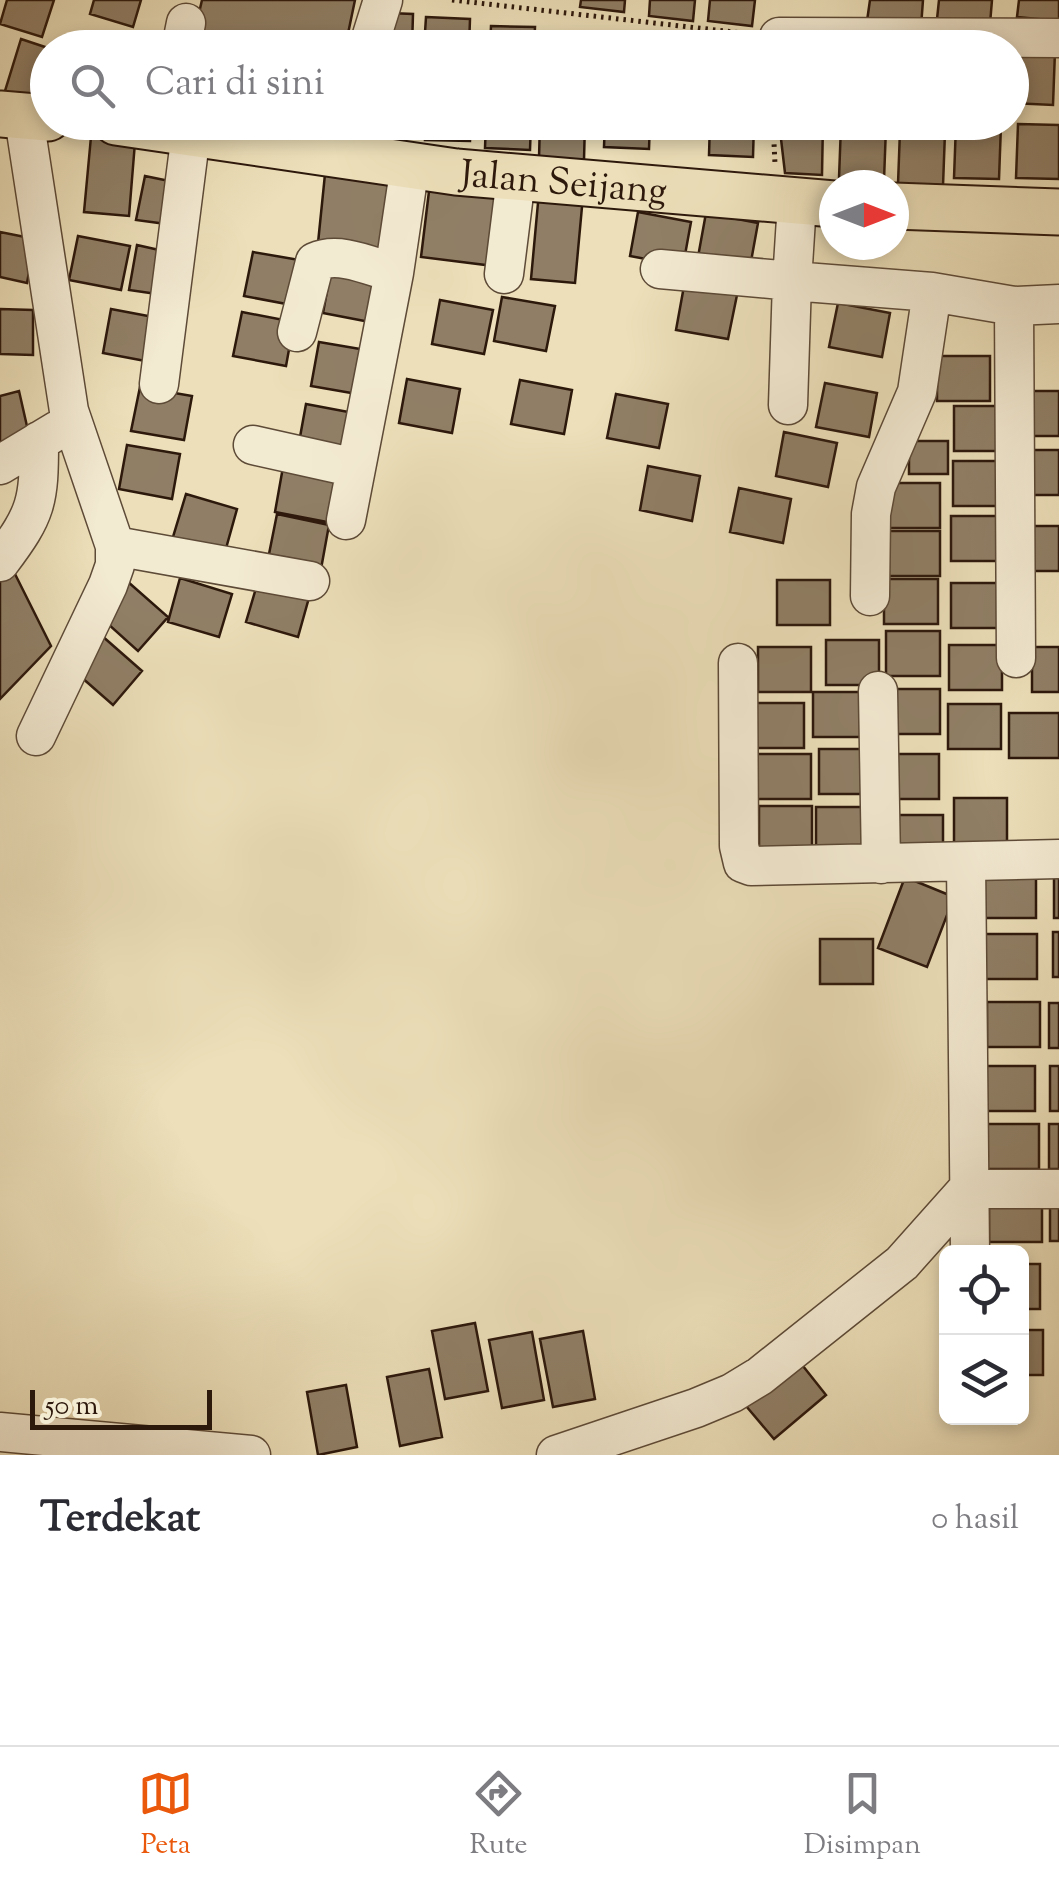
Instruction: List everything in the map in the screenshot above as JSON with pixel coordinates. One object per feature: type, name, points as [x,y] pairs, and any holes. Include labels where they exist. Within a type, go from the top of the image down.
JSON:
[{"type":"main road","name":"Jalan Seijang","points":[[345,140],[410,165],[803,203]]},
{"type":"main road","points":[[909,207],[1059,212]]},
{"type":"street","points":[[374,30],[384,0]]},
{"type":"street","points":[[1029,38],[1059,38]]},
{"type":"street","points":[[24,117],[72,421],[115,546],[115,565],[108,585],[36,736]]},
{"type":"street","points":[[159,384],[171,140]]},
{"type":"street","points":[[346,520],[394,273],[410,165]]},
{"type":"street","points":[[504,274],[516,178]]},
{"type":"street","points":[[788,405],[792,281],[803,203]]},
{"type":"street","points":[[297,332],[315,262],[334,257],[394,273]]},
{"type":"street","points":[[660,269],[932,292],[1014,306],[1059,304]]},
{"type":"street","points":[[870,596],[871,514],[876,487],[916,392],[932,292]]},
{"type":"street","points":[[1014,306],[1016,658]]},
{"type":"street","points":[[0,466],[72,421]]},
{"type":"street","points":[[0,562],[34,512],[39,493],[39,441]]},
{"type":"street","points":[[253,444],[356,468]]},
{"type":"street","points":[[115,546],[310,581]]},
{"type":"street","points":[[738,663],[739,846],[743,863],[751,866],[1059,859]]},
{"type":"street","points":[[878,691],[881,864]]},
{"type":"street","points":[[966,862],[970,1245]]},
{"type":"street","points":[[556,1455],[696,1408],[760,1376],[902,1263],[968,1189],[1059,1189]]},
{"type":"street","points":[[0,1432],[250,1455]]},
{"type":"path","points":[[452,0],[710,30]]},
{"type":"path","points":[[780,140],[803,203]]},
{"type":"building","points":[[7,0],[54,0],[44,30],[30,30],[30,33],[0,24]]},
{"type":"building","points":[[94,0],[141,0],[133,27],[90,14]]},
{"type":"building","points":[[202,0],[355,0],[349,30],[195,30]]},
{"type":"building","points":[[581,0],[625,0],[624,12],[580,7]]},
{"type":"building","points":[[650,0],[695,0],[693,21],[649,16]]},
{"type":"building","points":[[710,0],[755,0],[752,26],[708,21]]},
{"type":"building","points":[[870,0],[923,0],[921,27],[867,21]]},
{"type":"building","points":[[939,0],[992,0],[990,24],[937,19]]},
{"type":"building","points":[[1019,0],[1059,0],[1059,21],[1017,17]]},
{"type":"building","points":[[389,13],[413,14],[413,30],[382,30]]},
{"type":"building","points":[[426,17],[470,19],[470,30],[425,30]]},
{"type":"building","points":[[491,26],[535,27],[535,30],[491,30]]},
{"type":"building","points":[[21,39],[30,42],[30,99],[5,91]]},
{"type":"building","points":[[1029,50],[1055,51],[1053,105],[1029,104]]},
{"type":"building","points":[[1029,124],[1059,125],[1059,179],[1016,178],[1017,140],[1029,140]]},
{"type":"building","points":[[91,140],[135,140],[129,216],[84,212]]},
{"type":"building","points":[[485,140],[530,140],[530,150],[485,148]]},
{"type":"building","points":[[540,140],[585,140],[584,160],[539,158]]},
{"type":"building","points":[[604,140],[649,140],[649,149],[604,147]]},
{"type":"building","points":[[709,140],[753,140],[753,157],[709,155]]},
{"type":"building","points":[[781,140],[823,140],[819,175],[785,173]]},
{"type":"building","points":[[840,140],[886,140],[884,170],[839,170]]},
{"type":"building","points":[[900,140],[945,140],[943,186],[909,184],[909,170],[899,170]]},
{"type":"building","points":[[955,140],[1000,140],[999,179],[954,178]]},
{"type":"building","points":[[325,174],[393,180],[386,250],[318,243]]},
{"type":"building","points":[[145,176],[179,183],[174,225],[136,220]]},
{"type":"building","points":[[430,183],[511,193],[502,267],[421,257]]},
{"type":"building","points":[[539,192],[583,196],[575,283],[531,279]]},
{"type":"building","points":[[638,212],[691,222],[683,266],[630,256]]},
{"type":"building","points":[[706,213],[758,223],[750,267],[698,257]]},
{"type":"building","points":[[0,232],[35,239],[27,283],[0,277]]},
{"type":"building","points":[[78,236],[130,246],[121,290],[69,280]]},
{"type":"building","points":[[137,245],[168,252],[164,295],[129,290]]},
{"type":"building","points":[[253,252],[305,261],[297,306],[244,296]]},
{"type":"building","points":[[331,269],[384,279],[375,323],[323,313]]},
{"type":"building","points":[[684,286],[737,295],[728,339],[676,330]]},
{"type":"building","points":[[502,297],[555,306],[546,351],[494,341]]},
{"type":"building","points":[[440,300],[493,310],[484,354],[432,344]]},
{"type":"building","points":[[838,303],[890,313],[882,357],[829,347]]},
{"type":"building","points":[[0,309],[33,310],[33,355],[0,354]]},
{"type":"building","points":[[111,309],[164,319],[156,363],[103,353]]},
{"type":"building","points":[[242,312],[294,322],[286,366],[233,356]]},
{"type":"building","points":[[319,342],[372,351],[363,395],[311,386]]},
{"type":"building","points":[[937,356],[990,356],[990,401],[937,401]]},
{"type":"building","points":[[407,379],[460,389],[452,433],[399,423]]},
{"type":"building","points":[[520,380],[572,390],[564,434],[511,424]]},
{"type":"building","points":[[825,383],[877,393],[869,437],[816,427]]},
{"type":"building","points":[[140,387],[192,396],[184,440],[131,431]]},
{"type":"building","points":[[19,391],[29,435],[0,442],[0,396]]},
{"type":"building","points":[[1021,391],[1059,391],[1059,436],[1021,436]]},
{"type":"building","points":[[616,394],[668,404],[659,448],[607,438]]},
{"type":"building","points":[[306,404],[359,414],[350,458],[298,448]]},
{"type":"building","points":[[954,406],[1007,406],[1007,451],[954,451]]},
{"type":"building","points":[[784,432],[837,443],[828,487],[776,476]]},
{"type":"building","points":[[909,441],[948,441],[948,474],[909,474]]},
{"type":"building","points":[[127,445],[180,454],[172,499],[119,489]]},
{"type":"building","points":[[1021,450],[1059,450],[1059,495],[1021,495]]},
{"type":"building","points":[[953,461],[1006,461],[1006,506],[953,506]]},
{"type":"building","points":[[648,466],[700,476],[692,521],[640,510]]},
{"type":"building","points":[[283,467],[336,478],[327,522],[275,512]]},
{"type":"building","points":[[886,483],[940,483],[940,528],[886,528]]},
{"type":"building","points":[[739,488],[791,499],[783,543],[730,532]]},
{"type":"building","points":[[186,494],[237,509],[225,552],[173,537]]},
{"type":"building","points":[[277,514],[329,525],[321,569],[268,559]]},
{"type":"building","points":[[951,516],[1005,516],[1005,561],[951,561]]},
{"type":"building","points":[[1018,526],[1059,526],[1059,571],[1018,571]]},
{"type":"building","points":[[886,531],[940,531],[940,576],[886,576]]},
{"type":"building","points":[[0,544],[51,646],[0,699]]},
{"type":"building","points":[[180,578],[232,594],[219,637],[168,622]]},
{"type":"building","points":[[259,578],[310,594],[298,637],[246,622]]},
{"type":"building","points":[[884,579],[938,579],[938,624],[884,624]]},
{"type":"building","points":[[777,580],[830,580],[830,625],[777,625]]},
{"type":"building","points":[[127,581],[168,617],[138,651],[98,615]]},
{"type":"building","points":[[951,583],[1005,583],[1005,628],[951,628]]},
{"type":"building","points":[[886,631],[940,631],[940,676],[886,676]]},
{"type":"building","points":[[101,635],[142,671],[113,705],[72,669]]},
{"type":"building","points":[[826,640],[879,640],[879,685],[826,685]]},
{"type":"building","points":[[949,645],[1002,645],[1002,690],[949,690]]},
{"type":"building","points":[[758,647],[811,647],[811,692],[758,692]]},
{"type":"building","points":[[1032,647],[1059,647],[1059,692],[1032,692]]},
{"type":"building","points":[[887,689],[940,689],[940,734],[887,734]]},
{"type":"building","points":[[813,692],[866,692],[866,737],[813,737]]},
{"type":"building","points":[[751,703],[804,703],[804,748],[751,748]]},
{"type":"building","points":[[948,704],[1001,704],[1001,749],[948,749]]},
{"type":"building","points":[[1009,713],[1059,713],[1059,758],[1009,758]]},
{"type":"building","points":[[819,749],[873,749],[873,794],[819,794]]},
{"type":"building","points":[[757,754],[811,754],[811,799],[757,799]]},
{"type":"building","points":[[886,754],[939,754],[939,799],[886,799]]},
{"type":"building","points":[[954,798],[1007,798],[1007,843],[954,843]]},
{"type":"building","points":[[759,806],[812,806],[812,851],[759,851]]},
{"type":"building","points":[[816,807],[869,807],[869,852],[816,852]]},
{"type":"building","points":[[889,815],[943,815],[943,860],[889,860]]},
{"type":"building","points":[[983,873],[1036,873],[1036,918],[983,918]]},
{"type":"building","points":[[1054,873],[1059,873],[1059,918],[1054,918]]},
{"type":"building","points":[[905,877],[954,897],[927,967],[878,948]]},
{"type":"building","points":[[1053,932],[1059,932],[1059,977],[1053,977]]},
{"type":"building","points":[[984,934],[1037,934],[1037,979],[984,979]]},
{"type":"building","points":[[820,939],[873,939],[873,984],[820,984]]},
{"type":"building","points":[[987,1002],[1040,1002],[1040,1047],[987,1047]]},
{"type":"building","points":[[1049,1003],[1059,1003],[1059,1048],[1049,1048]]},
{"type":"building","points":[[981,1066],[1035,1066],[1035,1111],[981,1111]]},
{"type":"building","points":[[1050,1066],[1059,1066],[1059,1111],[1050,1111]]},
{"type":"building","points":[[986,1124],[1039,1124],[1039,1169],[986,1169]]},
{"type":"building","points":[[1049,1124],[1059,1124],[1059,1169],[1049,1169]]},
{"type":"building","points":[[1050,1196],[1059,1196],[1059,1241],[1050,1241]]},
{"type":"building","points":[[989,1197],[1042,1197],[1042,1242],[989,1242]]},
{"type":"building","points":[[1029,1264],[1040,1264],[1040,1309],[1029,1309]]},
{"type":"building","points":[[475,1323],[488,1391],[445,1399],[432,1331]]},
{"type":"building","points":[[1029,1330],[1043,1330],[1043,1375],[1029,1375]]},
{"type":"building","points":[[583,1331],[595,1399],[553,1407],[540,1339]]},
{"type":"building","points":[[532,1332],[544,1400],[502,1408],[489,1340]]},
{"type":"building","points":[[799,1361],[826,1395],[774,1439],[746,1406]]},
{"type":"building","points":[[429,1369],[442,1437],[400,1446],[387,1377]]},
{"type":"building","points":[[346,1385],[357,1447],[318,1455],[307,1392]]}]
